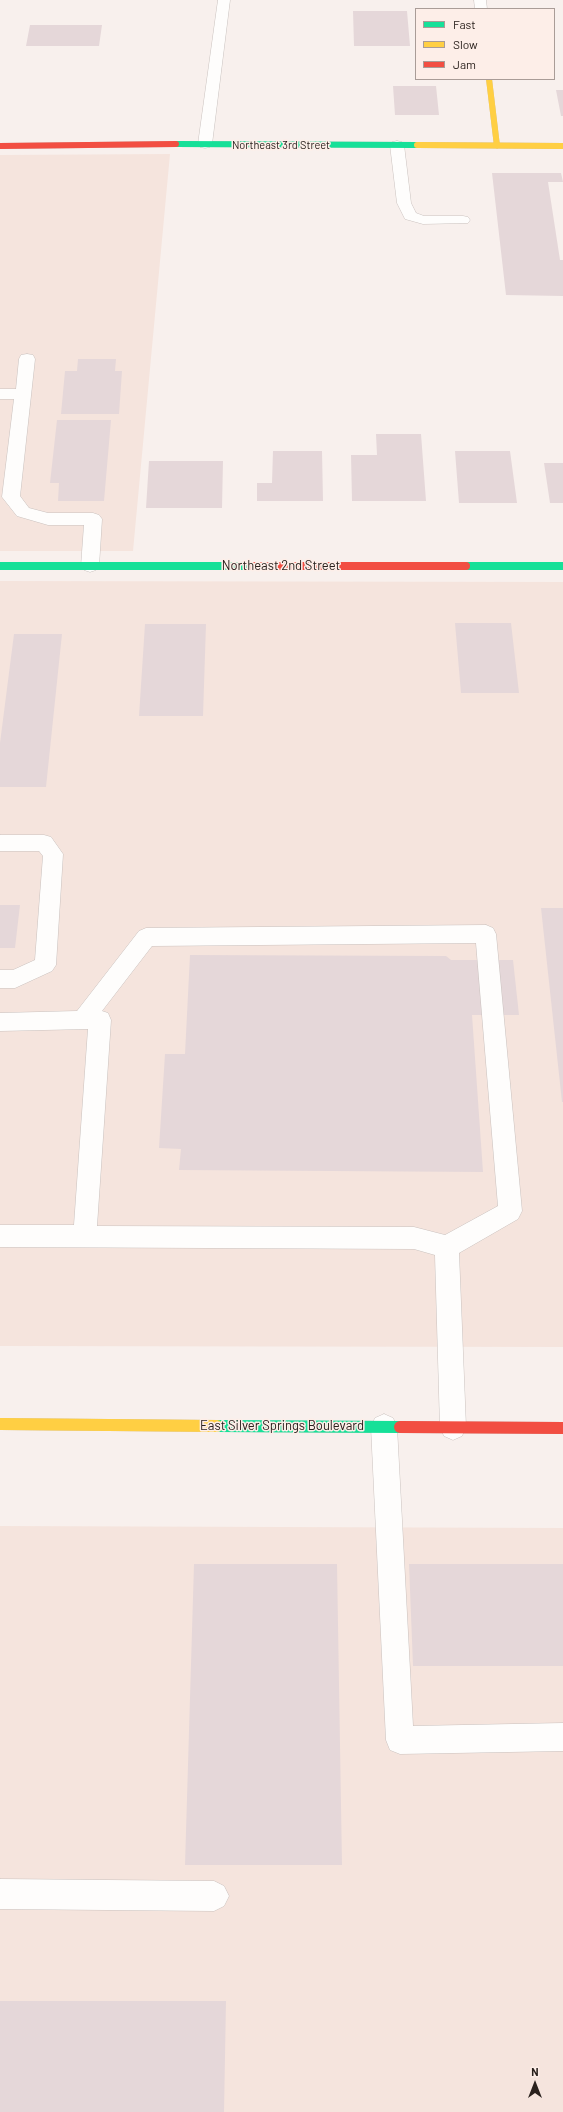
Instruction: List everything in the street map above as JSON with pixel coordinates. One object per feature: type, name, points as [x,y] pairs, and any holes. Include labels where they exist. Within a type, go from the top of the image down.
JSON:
[{"type":"street","points":[[205,144],[224,0]]},
{"type":"street","points":[[489,80],[497,146]]},
{"type":"street","name":"Northeast 3rd Street","points":[[0,146],[205,144],[563,146]]},
{"type":"street","points":[[397,145],[404,202],[410,216],[423,220],[463,220]]},
{"type":"street","points":[[28,359],[22,394],[11,497],[23,512],[48,519],[93,519],[90,566]]},
{"type":"street","points":[[0,394],[22,394]]},
{"type":"street","name":"Northeast 2nd Street","points":[[0,566],[563,566]]},
{"type":"street","points":[[0,844],[44,843],[53,854],[45,965],[15,979],[0,979]]},
{"type":"street","points":[[0,1236],[414,1238],[447,1247],[510,1211],[486,934],[146,937],[82,1021]]},
{"type":"street","points":[[0,1022],[100,1020],[85,1236]]},
{"type":"street","points":[[447,1247],[453,1427]]},
{"type":"street","name":"East Silver Springs Boulevard","points":[[0,1424],[563,1428]]},
{"type":"street","points":[[384,1427],[400,1740],[563,1737]]},
{"type":"street","points":[[0,1894],[214,1896]]},
{"type":"shaded area","points":[[170,154],[133,551],[0,551],[0,155]]},
{"type":"shaded area","points":[[0,581],[563,582],[563,1347],[0,1346]]},
{"type":"shaded area","points":[[0,1526],[563,1528],[563,2112],[0,2112]]},
{"type":"building","points":[[353,11],[407,11],[410,46],[354,46]]},
{"type":"building","points":[[30,25],[102,25],[99,46],[26,46]]},
{"type":"building","points":[[393,86],[436,86],[439,115],[395,115]]},
{"type":"building","points":[[556,90],[563,90],[563,116],[561,116]]},
{"type":"building","points":[[492,173],[561,173],[563,182],[548,182],[560,260],[563,260],[563,296],[506,295]]},
{"type":"building","points":[[78,359],[116,359],[115,371],[122,371],[119,414],[61,414],[65,371],[77,371]]},
{"type":"building","points":[[57,420],[111,420],[104,501],[58,501],[59,483],[50,483]]},
{"type":"building","points":[[376,434],[421,434],[426,501],[352,501],[351,455],[377,455]]},
{"type":"building","points":[[273,451],[322,451],[323,501],[257,501],[257,483],[272,483]]},
{"type":"building","points":[[455,451],[510,451],[517,503],[459,503]]},
{"type":"building","points":[[149,461],[223,461],[222,508],[146,508]]},
{"type":"building","points":[[544,463],[563,463],[563,503],[550,503]]},
{"type":"building","points":[[455,623],[511,623],[519,693],[461,693]]},
{"type":"building","points":[[145,624],[206,624],[203,716],[139,716]]},
{"type":"building","points":[[14,634],[62,634],[46,787],[0,787],[0,743]]},
{"type":"building","points":[[0,905],[20,905],[15,948],[0,948]]},
{"type":"building","points":[[541,908],[563,908],[563,1102],[562,1102]]},
{"type":"building","points":[[190,955],[446,956],[451,960],[513,960],[519,1015],[472,1015],[483,1172],[179,1170],[181,1149],[159,1148],[165,1054],[185,1054]]},
{"type":"building","points":[[194,1564],[337,1564],[342,1865],[185,1865]]},
{"type":"building","points":[[409,1564],[563,1564],[563,1666],[413,1666]]},
{"type":"building","points":[[0,2001],[226,2001],[224,2112],[0,2112]]},
{"type":"traffic: fast","points":[[176,144],[417,145]]},
{"type":"traffic: fast","points":[[0,566],[251,566]]},
{"type":"traffic: fast","points":[[466,566],[563,566]]},
{"type":"traffic: fast","points":[[217,1426],[400,1427]]},
{"type":"traffic: slow","points":[[489,80],[497,146]]},
{"type":"traffic: slow","points":[[417,145],[563,146]]},
{"type":"traffic: slow","points":[[0,1424],[217,1426]]},
{"type":"traffic: jam","points":[[0,146],[176,144]]},
{"type":"traffic: jam","points":[[251,566],[466,566]]},
{"type":"traffic: jam","points":[[400,1427],[563,1428]]}]
